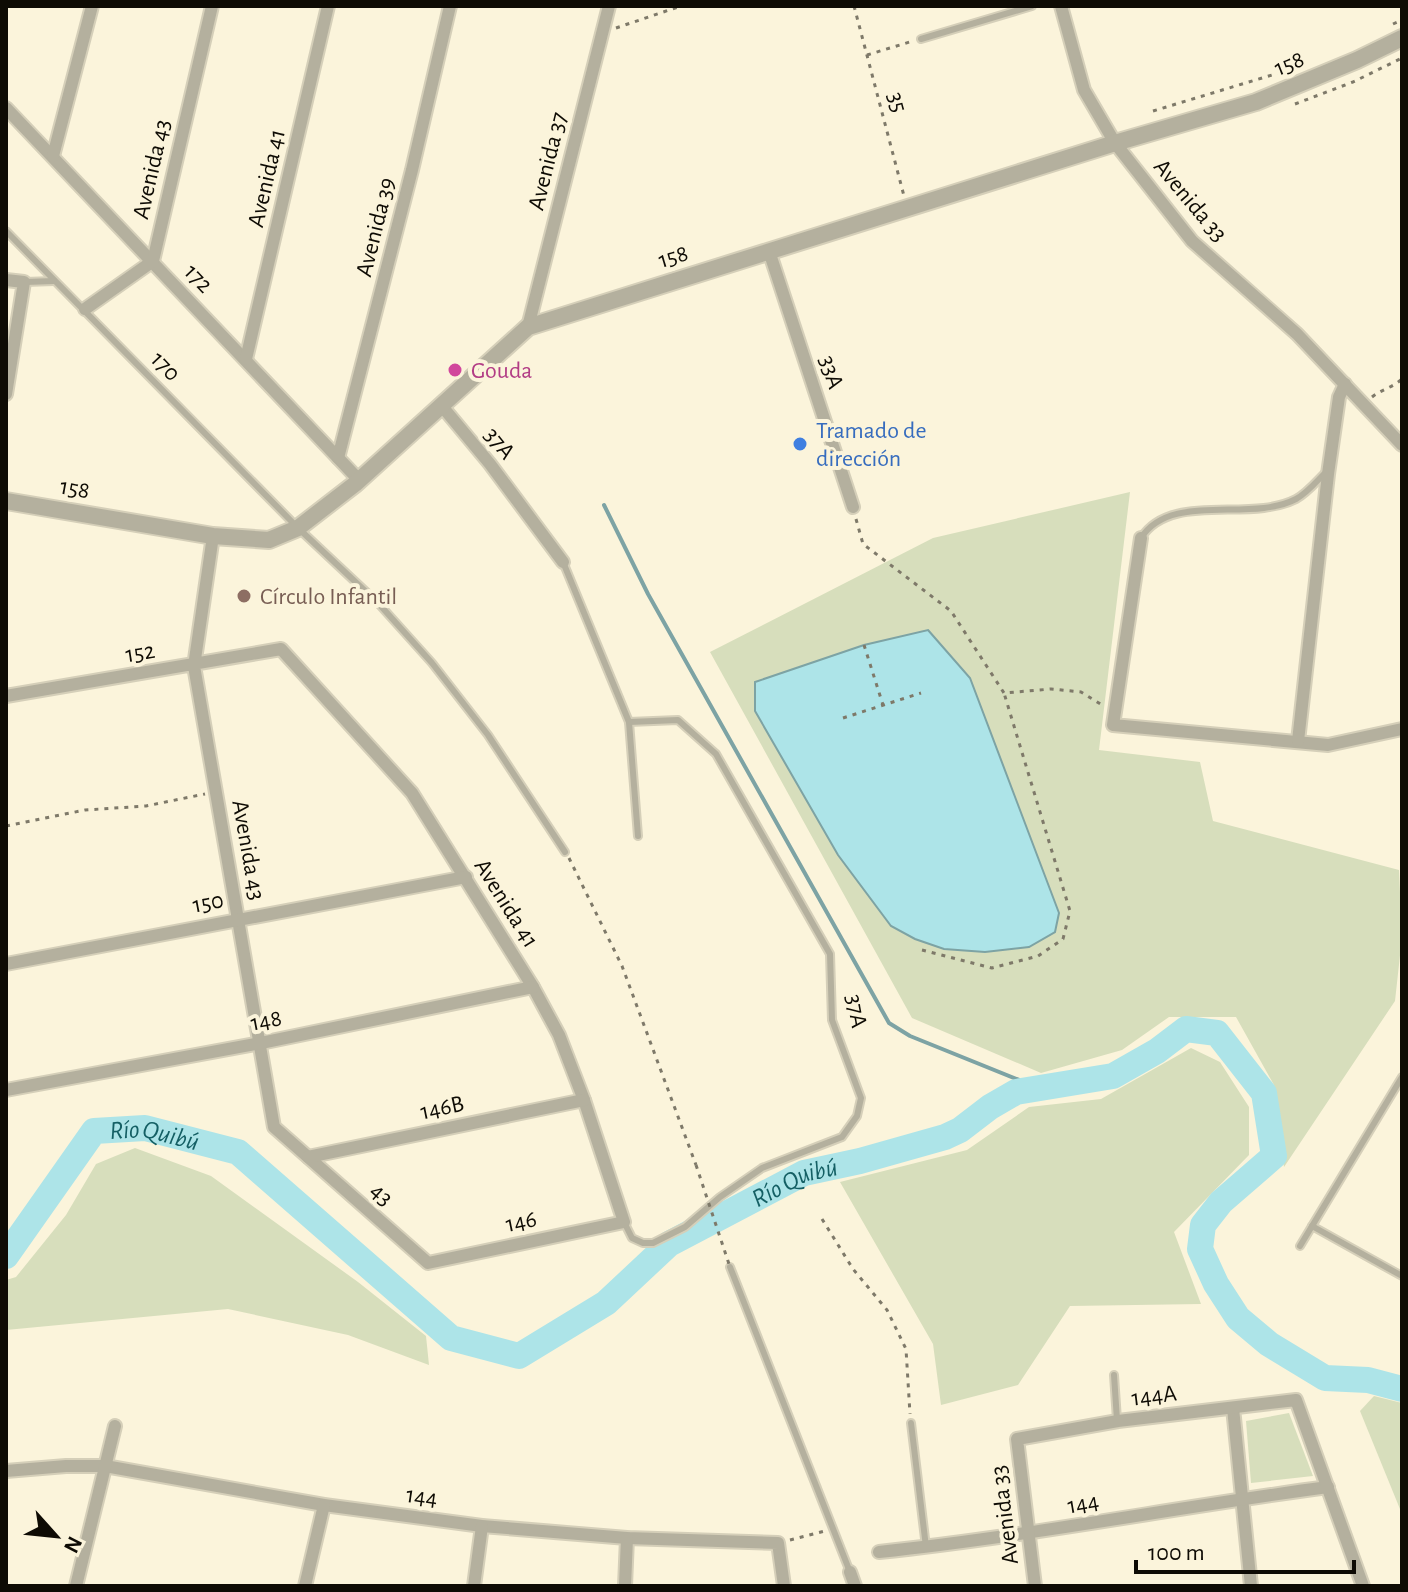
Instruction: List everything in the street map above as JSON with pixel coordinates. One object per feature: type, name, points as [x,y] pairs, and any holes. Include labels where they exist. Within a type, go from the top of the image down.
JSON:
[{"type":"street","points":[[53,156],[92,6]]},
{"type":"street","name":"Avenida 43","points":[[153,261],[212,6]]},
{"type":"street","name":"Avenida 41","points":[[246,359],[328,6]]},
{"type":"street","name":"Avenida 39","points":[[338,458],[412,170],[450,6]]},
{"type":"street","name":"Avenida 37","points":[[528,327],[609,6]]},
{"type":"street","name":"Avenida 33","points":[[1061,6],[1084,90],[1115,143],[1192,241],[1297,334],[1402,445]]},
{"type":"street","name":"158","points":[[6,501],[213,536],[269,540],[298,528],[359,480],[528,327],[1115,143],[1256,102],[1402,38]]},
{"type":"street","name":"172","points":[[6,108],[359,480]]},
{"type":"street","name":"33A","points":[[769,251],[853,507]]},
{"type":"street","points":[[85,309],[153,261]]},
{"type":"street","points":[[6,280],[24,282],[6,394]]},
{"type":"street","points":[[1298,741],[1328,474],[1339,397],[1345,384]]},
{"type":"street","name":"37A","points":[[441,405],[490,464],[563,562]]},
{"type":"street","name":"Avenida 43","points":[[213,536],[194,666],[274,1127],[308,1157]]},
{"type":"street","points":[[1141,538],[1113,725],[1328,745],[1402,729]]},
{"type":"street","name":"Avenida 41","points":[[281,649],[412,793],[533,987],[559,1035],[624,1222]]},
{"type":"street","name":"152","points":[[6,696],[281,649]]},
{"type":"street","name":"150","points":[[6,964],[466,877]]},
{"type":"street","name":"148","points":[[6,1090],[261,1043],[533,987]]},
{"type":"street","name":"146B","points":[[308,1157],[584,1100]]},
{"type":"street","name":"43","points":[[308,1157],[428,1263]]},
{"type":"street","name":"146","points":[[428,1263],[624,1222]]},
{"type":"street","name":"144A","points":[[1017,1439],[1118,1421],[1296,1400],[1328,1487]]},
{"type":"street","points":[[1233,1408],[1251,1586]]},
{"type":"street","points":[[76,1586],[115,1426]]},
{"type":"street","name":"Avenida 33","points":[[1017,1439],[1035,1586]]},
{"type":"street","name":"144","points":[[6,1471],[105,1466],[324,1505],[482,1526],[627,1538],[778,1543]]},
{"type":"street","points":[[1328,1487],[1363,1586]]},
{"type":"street","name":"144","points":[[879,1552],[1028,1535],[1242,1498],[1328,1487]]},
{"type":"street","points":[[305,1586],[324,1505]]},
{"type":"street","points":[[474,1586],[482,1526]]},
{"type":"street","points":[[625,1586],[627,1538]]},
{"type":"street","points":[[778,1543],[784,1586]]},
{"type":"street","points":[[850,1572],[855,1586]]},
{"type":"lane","points":[[921,39],[1032,6]]},
{"type":"lane","name":"170","points":[[6,231],[298,528],[379,604],[432,663],[488,735],[565,852]]},
{"type":"lane","points":[[24,282],[54,281]]},
{"type":"lane","points":[[1141,538],[1152,523],[1161,518],[1208,509],[1255,510],[1288,502],[1328,474]]},
{"type":"lane","name":"37A","points":[[563,562],[629,722],[638,836]]},
{"type":"lane","name":"37A","points":[[624,1222],[632,1238],[643,1243],[653,1243],[685,1227],[720,1197],[762,1168],[842,1137],[857,1116],[861,1098],[832,1020],[830,954],[716,754],[678,720],[629,722]]},
{"type":"lane","points":[[1300,1246],[1402,1077]]},
{"type":"lane","points":[[1312,1226],[1402,1276]]},
{"type":"lane","points":[[730,1267],[850,1572]]},
{"type":"lane","points":[[1114,1375],[1118,1421]]},
{"type":"lane","points":[[911,1423],[926,1547]]},
{"type":"path","points":[[602,32],[681,6]]},
{"type":"path","name":"35","points":[[854,6],[907,208]]},
{"type":"path","points":[[1389,26],[1402,20]]},
{"type":"path","points":[[867,55],[921,39]]},
{"type":"path","points":[[1296,103],[1353,82],[1402,58]]},
{"type":"path","points":[[1153,111],[1300,67]]},
{"type":"path","points":[[1364,403],[1380,390],[1391,389],[1402,379]]},
{"type":"path","points":[[853,507],[863,544],[951,611],[1004,693],[1070,911],[1063,939],[1038,956],[992,968],[922,950]]},
{"type":"path","points":[[864,645],[883,705]]},
{"type":"path","points":[[1004,693],[1051,689],[1081,692],[1115,712]]},
{"type":"path","points":[[843,718],[921,693]]},
{"type":"path","points":[[6,826],[85,810],[146,806],[216,792]]},
{"type":"path","points":[[565,852],[622,966],[661,1064],[730,1267]]},
{"type":"path","points":[[822,1219],[853,1269],[887,1310],[906,1349],[911,1423]]},
{"type":"path","points":[[778,1543],[833,1529]]},
{"type":"green space","points":[[1130,492],[1099,750],[1200,762],[1213,821],[1399,870],[1402,937],[1395,1001],[1284,1167],[1274,1085],[1236,1017],[1169,1017],[1122,1050],[1041,1073],[912,1018],[710,652],[933,538]]},
{"type":"green space","points":[[1191,1048],[1220,1062],[1249,1107],[1249,1155],[1174,1232],[1201,1304],[1070,1306],[1018,1385],[941,1405],[933,1344],[840,1182],[967,1150],[1029,1107],[1101,1099]]},
{"type":"green space","points":[[135,1148],[211,1176],[358,1282],[426,1336],[429,1365],[348,1335],[228,1309],[6,1330],[6,1280],[16,1277],[66,1215],[96,1164]]},
{"type":"green space","points":[[1374,1396],[1402,1403],[1402,1514],[1360,1411]]},
{"type":"green space","points":[[1289,1413],[1313,1476],[1251,1483],[1246,1421]]},
{"type":"water","points":[[928,630],[970,678],[1059,913],[1055,932],[1029,947],[985,952],[944,949],[891,926],[838,855],[755,711],[755,682],[864,645]]},
{"type":"waterway","points":[[604,505],[648,594],[889,1023],[910,1036],[1039,1088]]},
{"type":"waterway","name":"Río Quibú","points":[[6,1256],[94,1131],[145,1128],[238,1152],[451,1338],[519,1356],[606,1303],[669,1244],[804,1173],[945,1137],[1016,1092],[1113,1076],[1157,1051],[1186,1029],[1217,1033],[1264,1093],[1274,1156],[1221,1202],[1203,1225],[1200,1249],[1216,1284],[1238,1318],[1269,1344],[1325,1378],[1368,1380],[1402,1389]]},
{"type":"place","name":"Gouda","points":[[455,370]]},
{"type":"place","name":"Tramado de dirección","points":[[800,444]]},
{"type":"place","name":"Círculo Infantil","points":[[244,596]]}]
